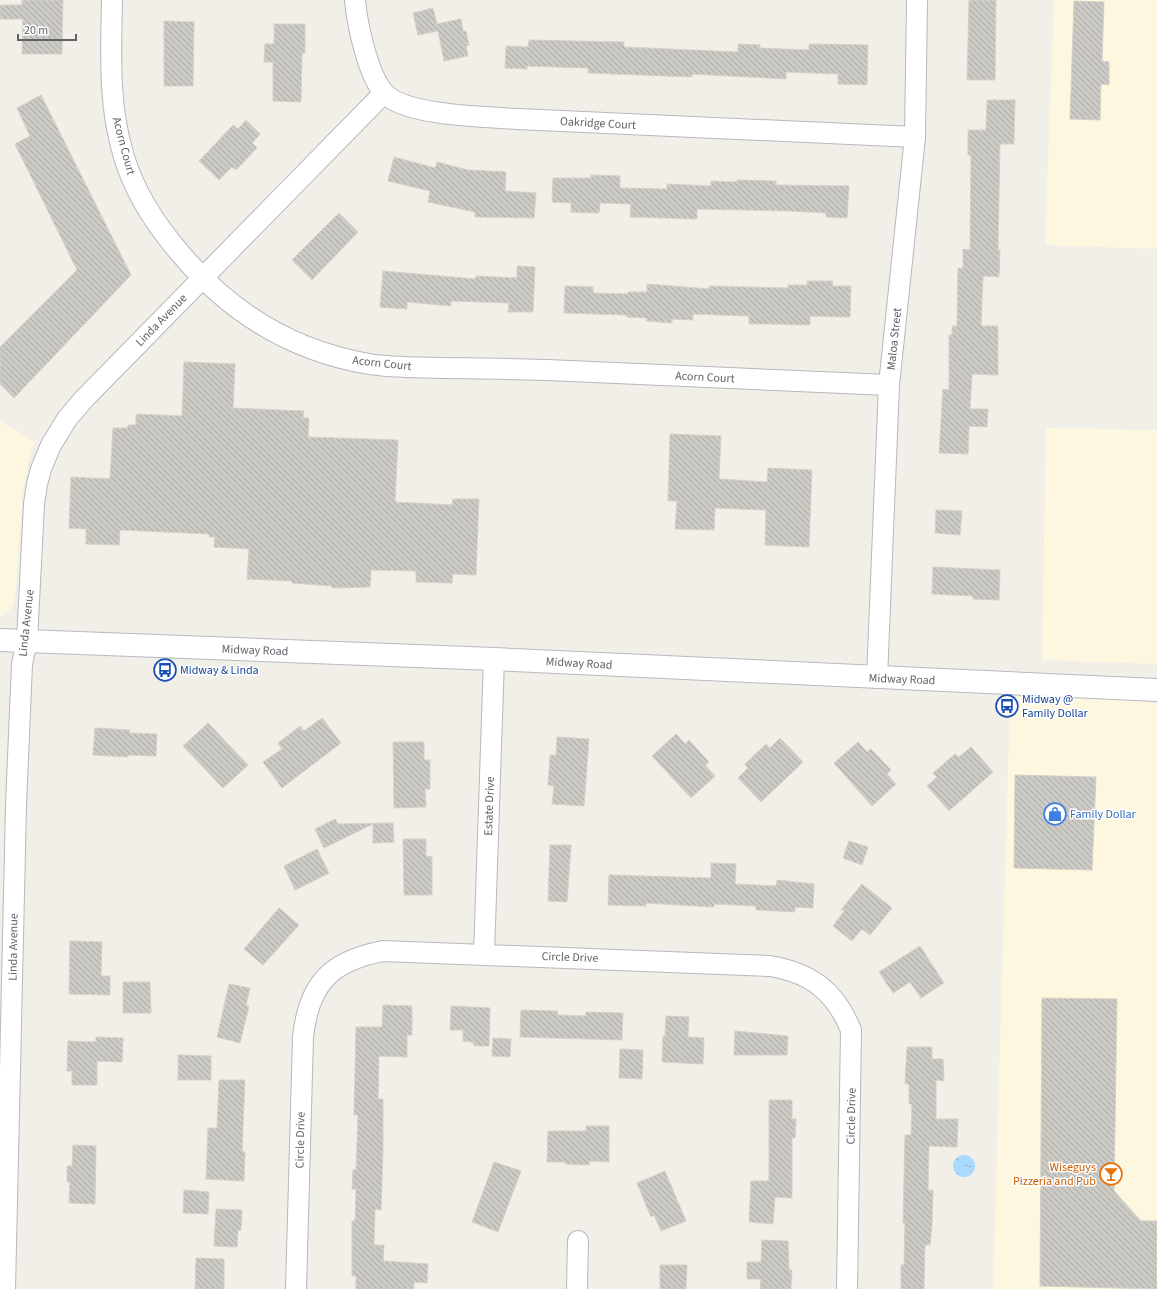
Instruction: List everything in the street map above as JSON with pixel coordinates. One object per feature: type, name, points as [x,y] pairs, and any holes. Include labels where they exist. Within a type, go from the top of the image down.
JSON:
[{"type":"main road","name":"Midway Road","points":[[0,640],[494,659],[1157,690]]},
{"type":"street","name":"Acorn Court","points":[[112,0],[111,90],[124,156],[143,203],[161,230],[201,279],[255,321],[282,337],[311,349],[341,358],[372,364],[403,367],[502,368],[889,385]]},
{"type":"street","points":[[355,0],[356,13],[366,52],[373,72],[384,94]]},
{"type":"street","name":"Maloa Street","points":[[876,678],[889,385],[915,137],[917,0]]},
{"type":"street","name":"Linda Avenue","points":[[5,1289],[4,1147],[22,664],[27,641],[35,495],[41,469],[51,445],[67,419],[84,400],[384,94]]},
{"type":"street","name":"Oakridge Court","points":[[384,94],[403,105],[424,110],[461,115],[915,137]]},
{"type":"street","name":"Estate Drive","points":[[484,954],[494,659]]},
{"type":"street","name":"Circle Drive","points":[[296,1289],[303,1037],[305,1016],[313,998],[330,972],[345,962],[364,954],[383,951],[770,966],[791,970],[821,986],[834,998],[841,1008],[851,1030],[847,1289]]},
{"type":"street","points":[[577,1289],[578,1241]]},
{"type":"shaded area","points":[[1054,0],[1157,0],[1157,249],[1045,245]]},
{"type":"shaded area","points":[[0,421],[35,442],[30,455],[23,491],[15,600],[10,610],[0,616]]},
{"type":"shaded area","points":[[1046,428],[1157,430],[1157,664],[1042,660]]},
{"type":"shaded area","points":[[1042,680],[1157,704],[1157,1289],[993,1289],[1010,700]]},
{"type":"water","points":[[964,1155],[968,1156],[974,1162],[974,1170],[968,1176],[964,1177],[960,1176],[954,1170],[953,1166],[954,1162],[960,1156]]},
{"type":"building","points":[[22,0],[63,0],[62,54],[22,54],[23,19],[0,19],[0,5],[22,5]]},
{"type":"building","points":[[969,0],[996,0],[995,80],[967,80]]},
{"type":"building","points":[[1074,1],[1104,2],[1102,61],[1109,62],[1109,85],[1101,84],[1100,120],[1070,119]]},
{"type":"building","points":[[433,8],[437,24],[461,19],[463,31],[466,31],[469,45],[466,46],[468,56],[444,61],[438,31],[418,35],[413,13]]},
{"type":"building","points":[[164,21],[194,22],[193,86],[164,86]]},
{"type":"building","points":[[274,24],[305,24],[305,53],[302,53],[301,102],[273,101],[273,62],[264,62],[265,44],[274,44]]},
{"type":"building","points":[[529,40],[624,42],[624,47],[738,52],[738,44],[760,45],[760,48],[809,50],[809,44],[868,45],[867,85],[838,84],[838,74],[786,72],[786,79],[692,74],[692,77],[588,73],[588,68],[527,66],[527,69],[505,68],[506,46],[528,47]]},
{"type":"building","points":[[41,95],[131,275],[14,398],[0,384],[0,347],[77,270],[15,144],[30,136],[17,108]]},
{"type":"building","points":[[987,100],[1015,100],[1014,144],[1000,144],[998,250],[1000,250],[999,277],[983,276],[981,326],[998,326],[998,375],[972,374],[970,409],[988,409],[987,427],[969,426],[968,454],[939,453],[943,389],[949,390],[949,335],[952,335],[952,326],[957,326],[958,268],[963,268],[963,249],[970,250],[971,155],[968,155],[968,130],[986,130]]},
{"type":"building","points":[[246,120],[260,134],[252,143],[257,148],[236,170],[232,167],[219,180],[199,161],[233,125],[238,129]]},
{"type":"building","points":[[394,157],[435,168],[437,162],[468,170],[506,172],[505,191],[536,193],[534,218],[475,217],[475,212],[428,202],[430,191],[388,181]]},
{"type":"building","points":[[591,175],[620,176],[620,188],[667,189],[667,184],[711,186],[711,181],[737,182],[737,180],[776,181],[776,185],[849,186],[847,218],[826,217],[826,213],[697,209],[697,219],[630,217],[631,204],[600,203],[599,213],[571,212],[571,203],[552,202],[553,178],[591,178]]},
{"type":"building","points":[[339,213],[358,232],[312,280],[292,260]]},
{"type":"building","points":[[517,266],[535,267],[533,312],[508,312],[509,303],[451,301],[451,306],[407,302],[407,309],[380,307],[383,271],[475,279],[476,276],[517,278]]},
{"type":"building","points":[[807,281],[833,281],[832,286],[851,286],[850,317],[810,316],[810,325],[749,324],[749,316],[693,314],[693,320],[672,319],[672,323],[646,321],[647,318],[627,317],[627,315],[564,313],[565,286],[593,287],[593,293],[628,294],[628,292],[647,292],[647,284],[709,289],[709,286],[788,288],[788,285],[807,285]]},
{"type":"building","points":[[184,362],[235,364],[233,408],[304,411],[303,418],[309,418],[308,437],[398,440],[395,502],[452,505],[453,499],[479,499],[476,575],[453,574],[452,583],[416,582],[416,571],[371,570],[370,587],[332,588],[332,586],[292,583],[292,581],[247,579],[249,549],[214,547],[215,537],[209,537],[209,534],[120,530],[119,545],[86,544],[86,529],[69,528],[71,477],[110,479],[113,428],[128,428],[128,425],[136,425],[136,414],[182,416]]},
{"type":"building","points":[[670,434],[721,436],[719,479],[767,482],[768,468],[812,470],[809,547],[765,545],[766,510],[715,508],[714,530],[675,529],[677,501],[668,501]]},
{"type":"building","points":[[936,510],[962,511],[960,535],[935,533]]},
{"type":"building","points":[[933,567],[1000,570],[999,600],[973,599],[973,596],[932,594]]},
{"type":"building","points":[[322,718],[341,743],[282,788],[263,762],[282,749],[278,743],[300,726],[304,731]]},
{"type":"building","points":[[208,723],[248,765],[223,788],[183,746]]},
{"type":"building","points":[[95,728],[130,730],[129,733],[157,734],[156,756],[128,755],[128,757],[93,755]]},
{"type":"building","points":[[676,734],[685,744],[689,740],[709,762],[705,765],[715,776],[691,798],[652,756]]},
{"type":"building","points":[[557,737],[589,739],[584,806],[552,804],[554,786],[548,785],[550,755],[556,755]]},
{"type":"building","points":[[780,738],[803,762],[761,802],[738,778],[748,768],[745,764],[766,744],[770,748]]},
{"type":"building","points":[[393,742],[424,742],[424,760],[430,760],[430,789],[425,789],[426,807],[394,808]]},
{"type":"building","points":[[858,742],[867,752],[871,749],[891,770],[887,774],[896,784],[872,806],[834,763]]},
{"type":"building","points":[[971,747],[993,772],[949,811],[927,786],[937,777],[933,773],[955,754],[959,757]]},
{"type":"building","name":"Family Dollar","points":[[1015,775],[1096,777],[1092,870],[1014,868]]},
{"type":"building","points":[[335,819],[338,824],[393,823],[394,842],[373,843],[373,824],[324,848],[315,829]]},
{"type":"building","points":[[403,839],[426,839],[426,856],[432,857],[432,895],[404,895]]},
{"type":"building","points":[[849,841],[868,847],[862,865],[843,858]]},
{"type":"building","points":[[550,845],[571,845],[567,902],[548,901]]},
{"type":"building","points":[[317,849],[329,873],[295,890],[284,866]]},
{"type":"building","points":[[711,863],[736,864],[735,884],[776,886],[777,880],[814,884],[813,908],[795,907],[795,912],[756,910],[756,906],[714,904],[714,907],[646,903],[646,906],[608,905],[609,875],[711,878]]},
{"type":"building","points":[[862,884],[892,908],[870,935],[862,929],[852,941],[833,926],[845,910],[841,910]]},
{"type":"building","points":[[279,908],[299,925],[263,965],[244,949]]},
{"type":"building","points":[[70,941],[102,942],[101,976],[110,976],[110,995],[69,994]]},
{"type":"building","points":[[920,946],[944,983],[921,998],[910,982],[893,993],[879,972]]},
{"type":"building","points":[[123,982],[150,982],[151,1013],[123,1013]]},
{"type":"building","points":[[229,984],[250,988],[246,1005],[249,1006],[240,1043],[217,1037]]},
{"type":"building","points":[[1042,998],[1117,999],[1114,1191],[1141,1221],[1157,1221],[1157,1289],[1040,1286]]},
{"type":"building","points":[[383,1005],[412,1006],[412,1035],[407,1035],[407,1057],[379,1056],[378,1099],[383,1099],[383,1152],[381,1210],[375,1209],[374,1245],[384,1245],[383,1261],[428,1264],[427,1283],[414,1282],[414,1289],[356,1289],[356,1276],[352,1276],[352,1221],[355,1221],[356,1189],[352,1189],[353,1170],[356,1170],[358,1115],[354,1115],[356,1027],[382,1027]]},
{"type":"building","points":[[451,1006],[490,1008],[489,1046],[475,1046],[472,1042],[463,1041],[463,1030],[450,1030]]},
{"type":"building","points":[[521,1010],[557,1011],[558,1015],[586,1016],[586,1012],[623,1013],[622,1040],[520,1037]]},
{"type":"building","points":[[666,1016],[689,1017],[688,1037],[704,1038],[703,1064],[662,1062],[663,1036],[665,1036]]},
{"type":"building","points":[[735,1031],[788,1036],[787,1055],[734,1055]]},
{"type":"building","points":[[96,1037],[123,1038],[122,1062],[97,1061],[97,1085],[72,1085],[72,1071],[67,1071],[68,1041],[96,1042]]},
{"type":"building","points":[[493,1038],[511,1039],[510,1057],[492,1056]]},
{"type":"building","points":[[907,1047],[932,1047],[932,1059],[943,1059],[944,1081],[936,1080],[936,1119],[958,1119],[957,1147],[929,1146],[928,1190],[933,1190],[932,1226],[930,1245],[925,1245],[924,1289],[901,1289],[901,1265],[904,1265],[905,1223],[903,1223],[905,1135],[911,1135],[912,1104],[909,1104],[909,1084],[905,1084]]},
{"type":"building","points":[[620,1049],[643,1050],[642,1079],[619,1078]]},
{"type":"building","points":[[178,1055],[211,1056],[211,1080],[178,1080]]},
{"type":"building","points":[[219,1080],[245,1080],[242,1151],[245,1152],[244,1181],[206,1179],[208,1128],[217,1128]]},
{"type":"building","points":[[769,1100],[792,1100],[792,1119],[796,1119],[795,1138],[792,1138],[792,1198],[775,1197],[773,1224],[749,1222],[751,1181],[769,1181]]},
{"type":"building","points":[[586,1126],[609,1126],[609,1162],[589,1161],[589,1165],[565,1164],[565,1162],[547,1162],[548,1131],[586,1131]]},
{"type":"building","points":[[73,1145],[96,1146],[95,1204],[69,1203],[70,1182],[67,1182],[67,1166],[72,1166]]},
{"type":"building","points":[[494,1162],[521,1171],[498,1232],[472,1222]]},
{"type":"building","points":[[665,1171],[686,1221],[661,1231],[654,1215],[651,1217],[637,1183]]},
{"type":"building","points":[[184,1190],[209,1192],[208,1214],[183,1213]]},
{"type":"building","points":[[216,1209],[242,1210],[241,1230],[238,1230],[237,1247],[214,1246]]},
{"type":"building","points":[[762,1240],[788,1241],[789,1270],[792,1270],[791,1289],[760,1289],[761,1279],[747,1279],[747,1262],[761,1262]]},
{"type":"building","points":[[196,1258],[224,1259],[224,1289],[195,1289]]},
{"type":"building","points":[[660,1265],[687,1265],[686,1289],[660,1289]]},
{"type":"place","name":"Midway & Linda","points":[[165,670]]},
{"type":"place","name":"Midway @ Family Dollar","points":[[1007,706]]},
{"type":"place","name":"Family Dollar","points":[[1055,814]]},
{"type":"place","name":"Wiseguys Pizzeria and Pub","points":[[1111,1174]]}]
